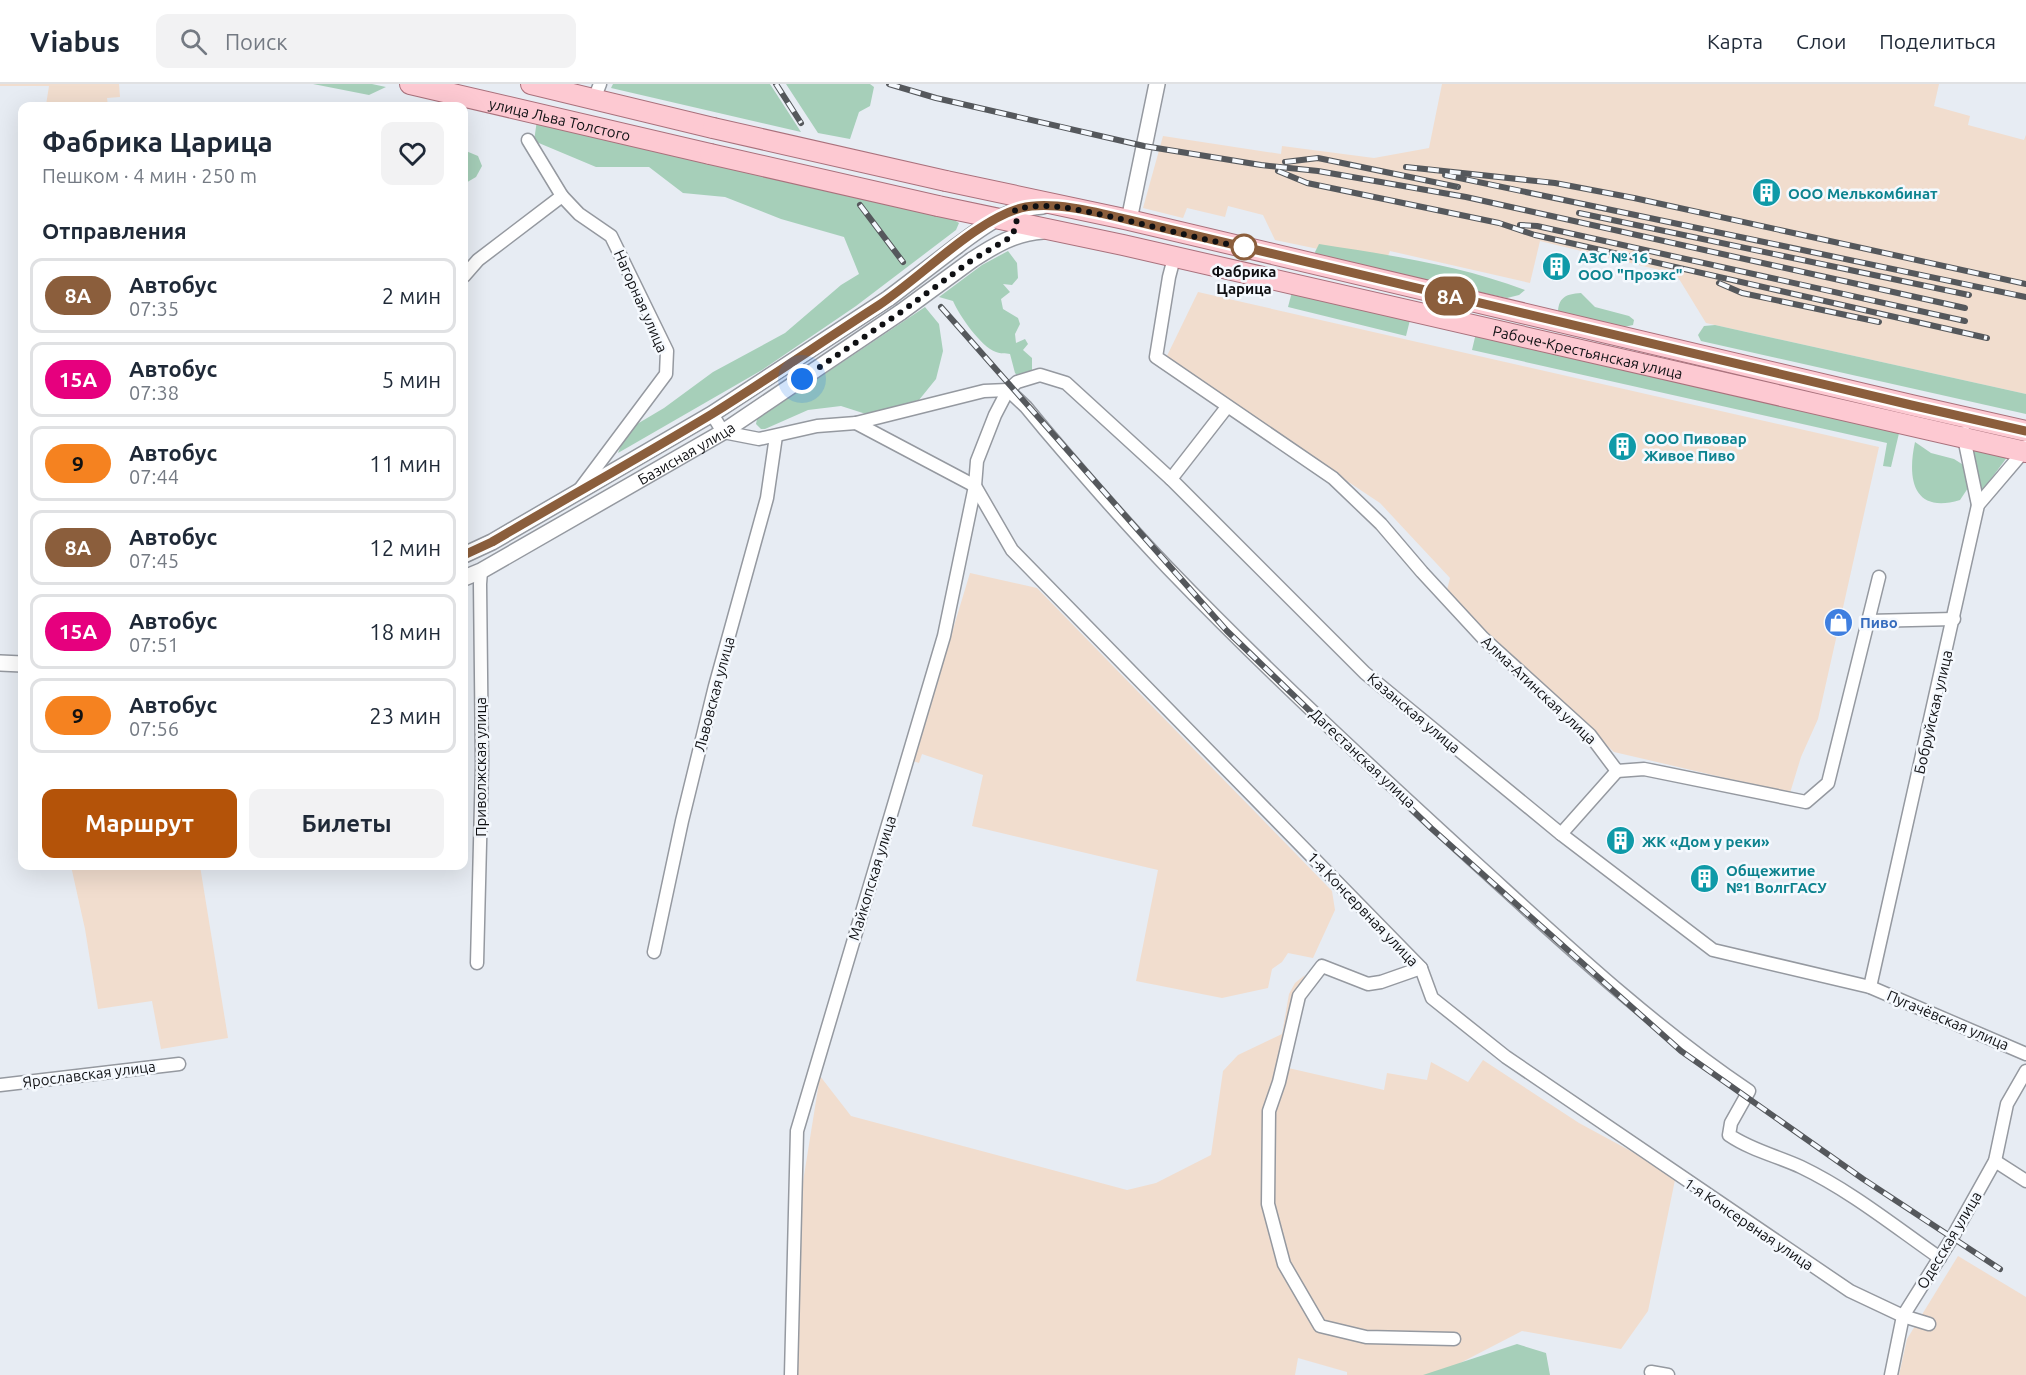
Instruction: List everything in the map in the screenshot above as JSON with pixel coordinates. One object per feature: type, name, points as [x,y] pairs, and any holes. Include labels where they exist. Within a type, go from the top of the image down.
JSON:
[{"type":"main road","name":"улица Льва Толстого","points":[[410,84],[938,206]]},
{"type":"main road","name":"улица Льва Толстого","points":[[531,84],[597,92],[713,128],[946,181]]},
{"type":"main road","name":"Рабоче-Крестьянская улица","points":[[946,181],[1009,217],[1052,205],[1129,220],[2026,430]]},
{"type":"main road","name":"Рабоче-Крестьянская улица","points":[[938,206],[1009,217],[1053,230],[1174,258],[1964,438],[2025,449]]},
{"type":"street","points":[[1129,220],[1157,84]]},
{"type":"street","name":"Нагорная улица","points":[[528,140],[562,196],[579,214],[611,236],[667,351],[666,374],[578,492]]},
{"type":"street","points":[[468,271],[478,260],[562,196]]},
{"type":"street","points":[[962,242],[971,226],[971,221],[964,211]]},
{"type":"street","name":"Базисная улица","points":[[468,553],[492,542],[712,414],[889,298],[962,242],[1009,217]]},
{"type":"street","name":"Базисная улица","points":[[468,576],[723,432],[901,312],[972,260],[1009,217]]},
{"type":"street","name":"Алма-Атинская улица","points":[[1174,258],[1156,357],[1333,478],[1381,524],[1483,638],[1590,735],[1617,771]]},
{"type":"street","name":"Казанская улица","points":[[1008,390],[1017,382],[1040,375],[1066,383],[1172,479],[1365,673],[1561,834],[1713,950],[1870,987]]},
{"type":"street","points":[[712,414],[723,432],[759,439],[817,426],[856,423],[984,391],[1008,390]]},
{"type":"street","name":"Майкопская улица","points":[[791,1375],[797,1131],[944,636],[975,486],[977,461],[995,415],[1008,390]]},
{"type":"street","name":"Дагестанская улица","points":[[1008,390],[1026,407],[1080,471],[1168,568],[1376,772],[1659,1025],[1703,1060],[1749,1091],[1731,1123],[1729,1135],[1740,1143],[1800,1167],[1853,1196],[1940,1258]]},
{"type":"street","points":[[1172,479],[1227,407]]},
{"type":"street","points":[[1967,417],[1964,438],[1978,505]]},
{"type":"street","points":[[856,423],[975,486]]},
{"type":"street","name":"Львовская улица","points":[[654,952],[714,686],[767,498],[776,436]]},
{"type":"street","name":"Бобруйская улица","points":[[1870,987],[1978,505],[2025,449]]},
{"type":"street","name":"1-я Консервная улица","points":[[975,486],[1012,550],[1421,968],[1432,998],[1506,1057],[1850,1291],[1903,1316],[1929,1324]]},
{"type":"street","name":"Приволжская улица","points":[[477,963],[482,764],[481,571]]},
{"type":"street","points":[[1561,834],[1617,771],[1644,769],[1806,802],[1828,783],[1879,577]]},
{"type":"street","points":[[1868,621],[1954,619]]},
{"type":"street","points":[[1,663],[18,657]]},
{"type":"street","points":[[1,663],[18,664]]},
{"type":"street","points":[[1421,968],[1381,982],[1368,984],[1322,966],[1299,996],[1279,1082],[1269,1111],[1268,1203],[1284,1264],[1320,1326],[1366,1337],[1454,1339]]},
{"type":"street","name":"Пугачёвская улица","points":[[1870,987],[2026,1054]]},
{"type":"street","name":"Ярославская улица","points":[[0,1085],[179,1064]]},
{"type":"street","name":"Одесская улица","points":[[1891,1375],[1903,1316],[1940,1258],[1995,1161],[2007,1104],[2026,1071]]},
{"type":"street","points":[[1995,1161],[2026,1181]]},
{"type":"street","points":[[1651,1372],[1668,1375]]},
{"type":"shaded area","points":[[0,84],[119,84],[120,97],[107,98],[108,102],[46,102],[49,86],[0,86]]},
{"type":"shaded area","points":[[1442,84],[1939,84],[1934,106],[1970,116],[1968,125],[2024,140],[2026,135],[2026,394],[1706,323],[1676,274],[1540,241],[1530,283],[1390,251],[1385,263],[1275,240],[1263,215],[1228,206],[1225,217],[1187,208],[1183,218],[1143,208],[1163,136],[1281,154],[1282,146],[1374,158],[1429,148]]},
{"type":"shaded area","points":[[1198,292],[1879,447],[1818,719],[1801,757],[1790,793],[1614,752],[1460,609],[1446,594],[1450,578],[1380,503],[1165,360]]},
{"type":"shaded area","points":[[970,573],[1037,588],[1332,891],[1335,910],[1313,958],[1288,953],[1282,962],[1272,969],[1268,988],[1222,998],[1136,981],[1158,870],[972,826],[983,775],[922,754],[919,763],[913,761]]},
{"type":"shaded area","points":[[72,870],[201,870],[228,1038],[161,1049],[152,1001],[98,1009],[85,929]]},
{"type":"shaded area","points":[[1305,975],[1299,989],[1284,1067],[1384,1090],[1387,1073],[1427,1080],[1431,1062],[1468,1082],[1483,1060],[1579,1123],[1651,1162],[1675,1180],[1648,1311],[1621,1349],[1522,1331],[1437,1375],[1347,1375],[1347,1372],[1298,1358],[1295,1375],[794,1375],[802,1188],[820,1076],[851,1116],[1127,1190],[1156,1183],[1211,1155],[1223,1071],[1238,1055],[1282,1034],[1289,994],[1295,983]]},
{"type":"shaded area","points":[[1958,1256],[2026,1297],[2026,1375],[1899,1375],[1907,1339]]},
{"type":"green space","points":[[313,84],[372,84],[386,87],[369,95]]},
{"type":"green space","points":[[613,84],[770,84],[801,132],[611,88]]},
{"type":"green space","points":[[786,84],[870,84],[874,87],[870,106],[859,112],[850,139],[818,133]]},
{"type":"green space","points":[[537,120],[951,218],[959,223],[956,230],[856,306],[762,370],[618,453],[627,430],[664,408],[713,372],[785,333],[841,285],[859,274],[844,237],[781,219],[725,197],[683,193],[649,167],[596,167],[534,141]]},
{"type":"green space","points":[[468,152],[478,156],[482,166],[476,177],[468,182]]},
{"type":"green space","points":[[1319,244],[1449,267],[1525,290],[1519,295],[1507,298],[1317,259],[1315,252]]},
{"type":"green space","points":[[1008,251],[1017,263],[1018,278],[1012,285],[1003,284],[1010,292],[1001,299],[1003,309],[1018,318],[1020,324],[1015,334],[1016,343],[1025,339],[1028,344],[1023,350],[1032,358],[1032,372],[1020,378],[1015,373],[1010,354],[998,353],[990,349],[971,330],[953,301],[939,297],[982,265]]},
{"type":"green space","points":[[1293,288],[1411,316],[1406,336],[1288,307]]},
{"type":"green space","points":[[1581,293],[1595,307],[1629,316],[1634,320],[1633,325],[1624,327],[1558,314],[1559,304],[1564,298],[1571,294]]},
{"type":"green space","points":[[925,307],[939,324],[943,351],[936,379],[919,400],[866,414],[841,406],[808,410],[765,429],[761,429],[756,424],[757,419]]},
{"type":"green space","points":[[1715,325],[2026,394],[2026,414],[1701,341],[1698,335],[1704,326]]},
{"type":"green space","points":[[1476,333],[1900,429],[1891,467],[1883,466],[1887,443],[1472,350]]},
{"type":"green space","points":[[1915,442],[1931,453],[1954,459],[1965,466],[1968,488],[1960,500],[1944,503],[1932,502],[1923,498],[1913,480]]},
{"type":"green space","points":[[1972,447],[2008,456],[1982,491]]},
{"type":"green space","points":[[1517,1344],[1546,1353],[1550,1375],[1423,1375]]},
{"type":"railway","points":[[776,84],[801,123]]},
{"type":"railway","points":[[889,84],[936,98],[1144,146],[1261,165],[1318,171],[1466,197],[1965,308]]},
{"type":"railway","points":[[1285,162],[1318,158],[1458,187]]},
{"type":"railway","points":[[1406,167],[1555,183],[1634,198],[2026,284]]},
{"type":"railway","points":[[1278,171],[1307,183],[1499,223],[1535,235],[1987,338]]},
{"type":"railway","points":[[1445,175],[2026,297]]},
{"type":"railway","points":[[860,205],[903,262]]},
{"type":"railway","points":[[1579,213],[1969,295]]},
{"type":"railway","points":[[1520,225],[1537,226],[1965,321]]},
{"type":"railway","points":[[1719,283],[1742,293],[1879,322]]},
{"type":"railway","points":[[941,307],[1227,631],[1431,828],[1681,1051],[1863,1179],[2000,1269]]},
{"type":"bus line","name":"8А","points":[[468,553],[492,542],[712,414],[889,298],[966,239],[998,218],[1023,208],[1052,205],[1151,225],[2026,431]]},
{"type":"place","name":"ООО Мелькомбинат","points":[[1767,193]]},
{"type":"place","name":"Фабрика Царица","points":[[1244,247]]},
{"type":"place","name":"АЗС № 16 ООО \"Проэкс\"","points":[[1557,266]]},
{"type":"place","name":"ООО Пивовар Живое Пиво","points":[[1623,447]]},
{"type":"place","name":"Пиво","points":[[1839,622]]},
{"type":"place","name":"ЖК «Дом у реки»","points":[[1621,841]]},
{"type":"place","name":"Общежитие №1 ВолгГАСУ","points":[[1705,879]]},
{"type":"route","points":[[802,379],[901,312],[972,260],[1011,237],[1017,225],[1015,210],[1052,205],[1129,220],[1244,247]]}]
